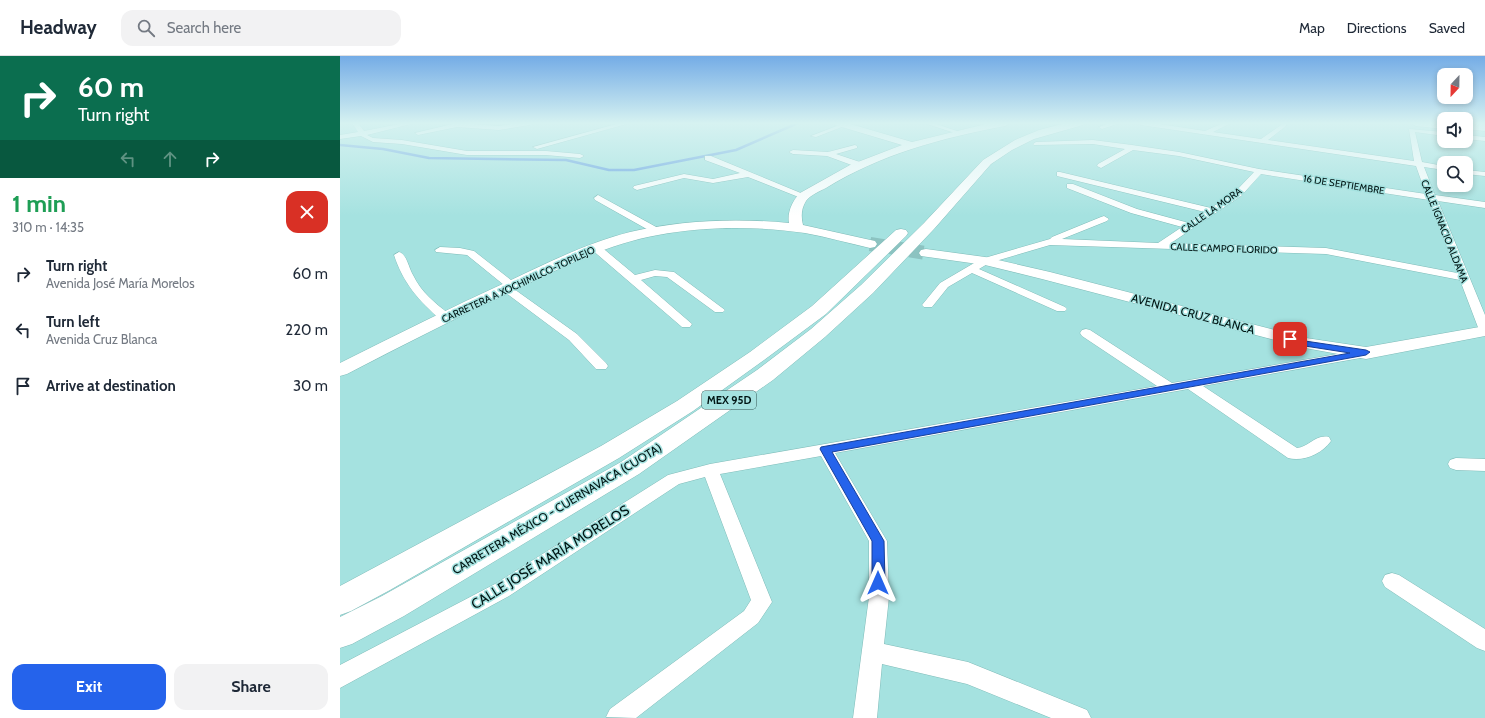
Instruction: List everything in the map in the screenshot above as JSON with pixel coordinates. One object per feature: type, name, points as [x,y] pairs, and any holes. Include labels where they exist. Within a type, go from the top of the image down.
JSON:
[{"type":"highway","name":"CARRETERA MÉXICO - CUERNAVACA (CUOTA)","points":[[340,601],[379,581],[603,456],[685,406],[757,356],[819,310],[882,252],[970,163],[982,154]]},
{"type":"highway","name":"CARRETERA MÉXICO - CUERNAVACA (CUOTA)","points":[[340,633],[393,606],[630,468],[759,380],[818,333],[867,290],[996,154]]},
{"type":"main road","points":[[797,228],[794,217],[800,200],[804,196],[860,165],[889,154]]},
{"type":"main road","name":"CARRETERA A XOCHIMILCO-TOPILEJO","points":[[340,370],[509,287],[595,247],[655,230],[740,223],[797,228],[870,244]]},
{"type":"main road","name":"AVENIDA CRUZ BLANCA","points":[[926,253],[978,265],[1045,275],[1305,343],[1366,352],[1485,330]]},
{"type":"street","points":[[538,154],[580,156]]},
{"type":"street","points":[[828,154],[860,165]]},
{"type":"street","points":[[1101,166],[1121,154]]},
{"type":"street","name":"16 DE SEPTIEMBRE","points":[[1178,154],[1259,171],[1485,205]]},
{"type":"street","points":[[1343,154],[1437,167]]},
{"type":"street","name":"CALLE IGNACIO ALDAMA","points":[[1418,154],[1419,165],[1485,330]]},
{"type":"street","points":[[708,158],[804,196]]},
{"type":"street","name":"CALLE LA MORA","points":[[1160,246],[1238,194],[1259,171]]},
{"type":"street","points":[[1473,173],[1485,174]]},
{"type":"street","points":[[637,188],[684,176],[714,181],[749,174]]},
{"type":"street","points":[[1060,174],[1212,211]]},
{"type":"street","points":[[1070,186],[1134,212],[1190,226]]},
{"type":"street","points":[[598,198],[655,230]]},
{"type":"street","points":[[1049,242],[1104,219]]},
{"type":"street","name":"CALLE CAMPO FLORIDO","points":[[928,306],[944,285],[978,265],[1049,242],[1326,251],[1464,278]]},
{"type":"street","points":[[595,247],[686,324]]},
{"type":"street","points":[[440,250],[460,251],[470,254],[509,287],[573,337],[601,366]]},
{"type":"street","points":[[399,255],[405,273],[422,299],[445,318]]},
{"type":"street","points":[[978,265],[1061,309]]},
{"type":"street","points":[[633,280],[655,273],[670,274],[719,310]]},
{"type":"street","points":[[1086,333],[1170,388]]},
{"type":"street","name":"CALLE JOSÉ MARÍA MORELOS","points":[[340,677],[502,590],[674,479],[710,470],[1366,352]]},
{"type":"street","points":[[1190,384],[1294,454],[1306,453],[1323,441]]},
{"type":"street","points":[[825,449],[878,541],[879,597],[864,718]]},
{"type":"street","points":[[1456,464],[1485,466]]},
{"type":"street","points":[[618,716],[751,617],[762,602],[710,470]]},
{"type":"street","points":[[1392,581],[1485,642]]},
{"type":"street","points":[[872,652],[968,673],[1079,718]]},
{"type":"waterway","points":[[408,154],[429,158],[566,160],[609,170],[634,170],[716,154]]},
{"type":"tunnel","points":[[870,244],[926,253]]},
{"type":"route","points":[[878,583],[878,541],[825,449],[1366,352],[1305,343],[1290,339]]}]
